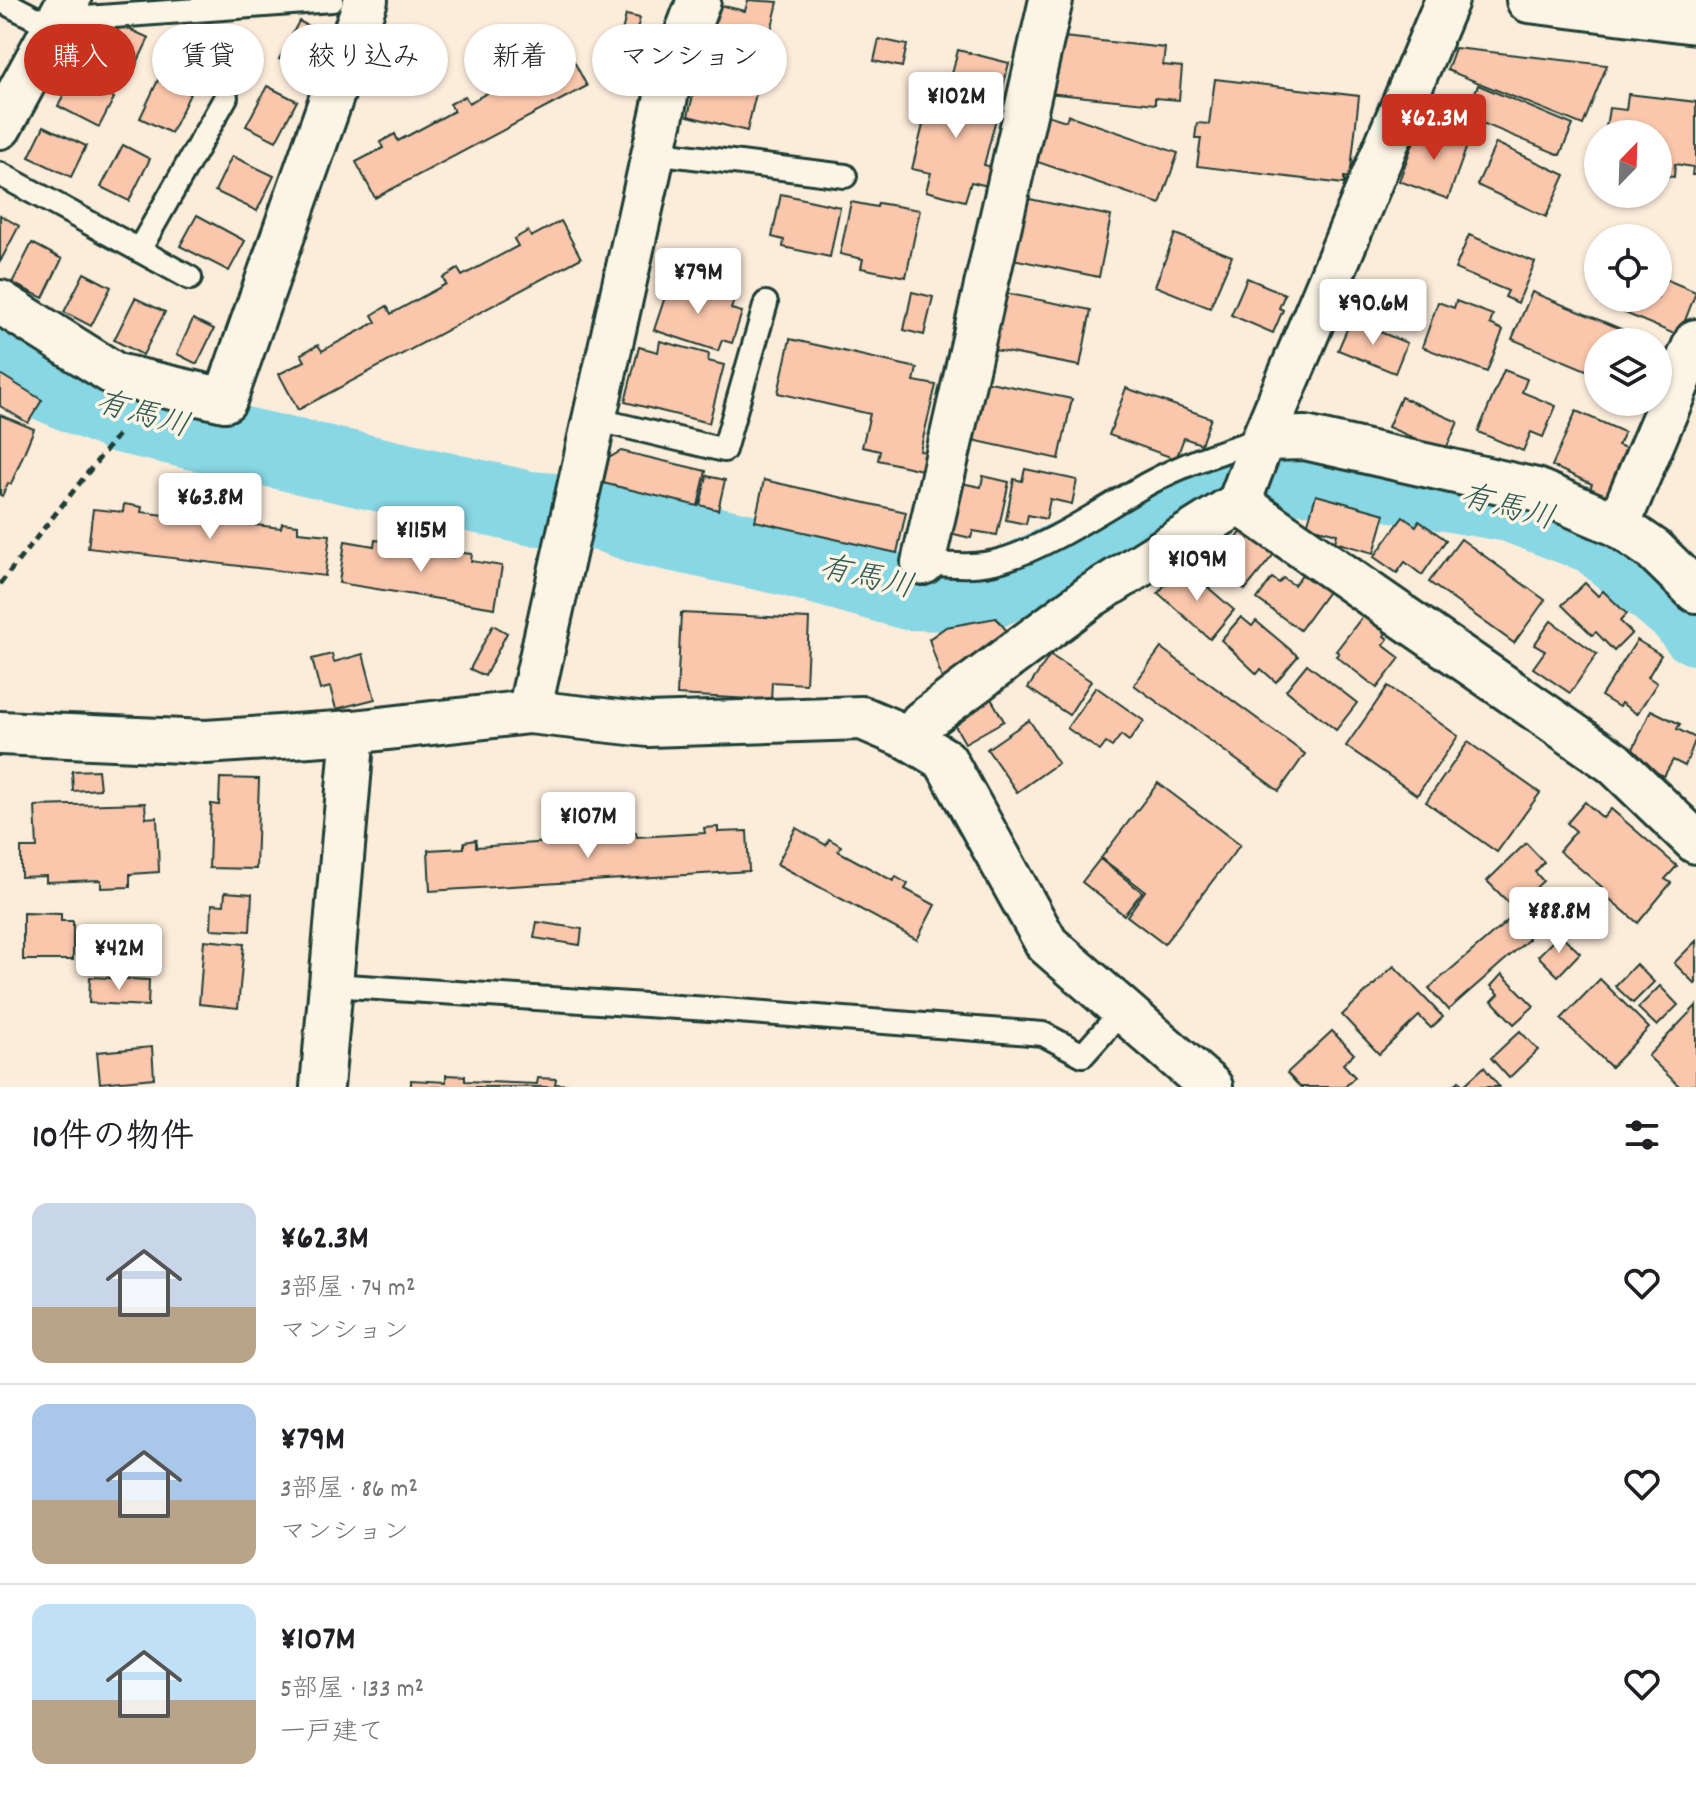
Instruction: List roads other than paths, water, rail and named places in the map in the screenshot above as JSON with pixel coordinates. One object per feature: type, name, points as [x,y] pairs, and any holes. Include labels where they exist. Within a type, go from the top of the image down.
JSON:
[{"type":"street","points":[[0,302],[116,375],[225,400],[366,0]]},
{"type":"street","points":[[529,712],[671,74],[699,0]]},
{"type":"street","points":[[923,563],[1051,0]]},
{"type":"street","points":[[1250,474],[1447,0]]},
{"type":"street","points":[[1529,0],[1696,21]]},
{"type":"street","points":[[0,127],[64,10]]},
{"type":"street","points":[[1618,525],[1696,341]]},
{"type":"street","points":[[911,739],[922,722],[1250,474],[1305,438],[1536,490],[1618,525],[1654,550],[1696,591]]},
{"type":"street","points":[[1250,474],[1614,763],[1696,842]]},
{"type":"street","points":[[0,733],[206,742],[353,732],[529,712],[648,725],[862,718],[911,739],[945,760],[1047,944],[1211,1087]]},
{"type":"street","points":[[322,1087],[353,732]]},
{"type":"lane","points":[[0,0],[35,18],[64,10],[332,0]]},
{"type":"lane","points":[[139,250],[226,97]]},
{"type":"lane","points":[[653,152],[845,176]]},
{"type":"lane","points":[[0,174],[190,278]]},
{"type":"lane","points":[[594,419],[724,450],[766,303]]},
{"type":"lane","points":[[923,563],[971,566],[1003,560],[1043,542],[1176,470],[1232,448],[1250,474]]},
{"type":"lane","points":[[331,985],[1043,1034],[1083,1055],[1123,1010]]},
{"type":"waterway","name":"有馬川","points":[[0,355],[44,383],[123,417],[529,508],[602,514],[643,528],[787,559],[908,593],[984,595],[1227,482],[1271,476],[1359,479],[1510,505],[1597,538],[1684,612],[1696,628]]}]
